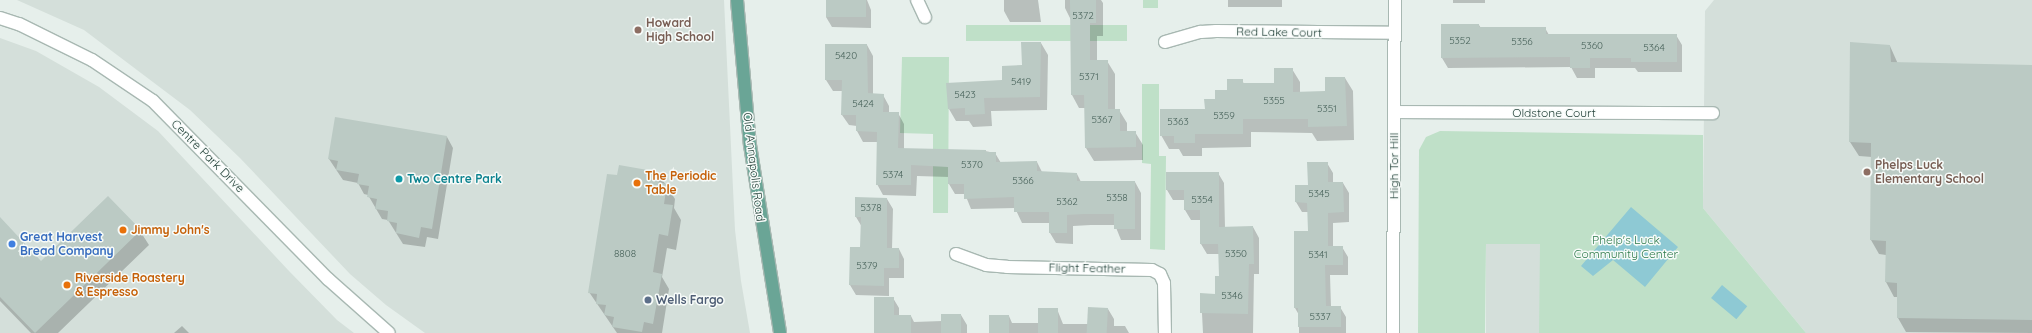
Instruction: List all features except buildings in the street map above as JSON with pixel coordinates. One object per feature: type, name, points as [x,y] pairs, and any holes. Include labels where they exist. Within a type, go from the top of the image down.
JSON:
[{"type":"main road","name":"Old Annapolis Road","points":[[737,0],[750,145],[780,333]]},
{"type":"street","points":[[916,0],[925,17]]},
{"type":"street","name":"High Tor Hill","points":[[1392,333],[1396,0]]},
{"type":"street","name":"Centre Park Drive","points":[[0,18],[19,24],[92,60],[153,101],[328,279],[389,333]]},
{"type":"street","name":"Red Lake Court","points":[[1165,42],[1200,32],[1216,31],[1395,33]]},
{"type":"street","name":"Oldstone Court","points":[[1394,112],[1713,112]]},
{"type":"street","name":"Flight Feather","points":[[956,254],[986,265],[1007,267],[1152,270],[1160,274],[1164,283],[1164,333]]},
{"type":"shaded area","points":[[17,0],[724,0],[735,230],[741,281],[750,333],[425,333],[386,305],[350,274],[240,158],[190,110],[84,30]]},
{"type":"shaded area","name":"Phelps Luck Elementary School","points":[[1714,0],[2032,0],[2032,333],[1806,333],[1703,208],[1705,11]]},
{"type":"shaded area","points":[[0,38],[36,51],[99,87],[158,131],[289,271],[337,320],[354,333],[0,333]]},
{"type":"shaded area","points":[[1486,244],[1540,244],[1540,333],[1486,333]]},
{"type":"green space","points":[[1143,0],[1158,0],[1158,8],[1143,8]]},
{"type":"green space","points":[[966,25],[1127,25],[1127,41],[966,41]]},
{"type":"green space","points":[[902,57],[949,57],[948,213],[933,213],[933,134],[900,133]]},
{"type":"green space","points":[[1142,84],[1159,84],[1159,156],[1166,156],[1165,250],[1150,249],[1151,164],[1142,163]]},
{"type":"green space","name":"Phelp's Luck Community Center","points":[[1440,131],[1703,135],[1703,208],[1806,333],[1539,333],[1540,244],[1486,244],[1485,333],[1418,333],[1419,150],[1426,137]]},
{"type":"water","points":[[1631,207],[1678,247],[1645,287],[1613,260],[1593,276],[1581,266]]},
{"type":"water","points":[[1722,285],[1747,306],[1736,319],[1711,298]]},
{"type":"place","name":"Howard High School","points":[[638,30]]},
{"type":"place","name":"Phelps Luck Elementary School","points":[[1867,172]]},
{"type":"place","name":"Two Centre Park","points":[[399,179]]},
{"type":"place","name":"The Periodic Table","points":[[637,183]]},
{"type":"place","name":"Jimmy John's","points":[[123,230]]},
{"type":"place","name":"Great Harvest Bread Company","points":[[12,244]]},
{"type":"place","name":"Riverside Roastery & Espresso","points":[[67,285]]},
{"type":"place","name":"Wells Fargo","points":[[648,300]]}]
